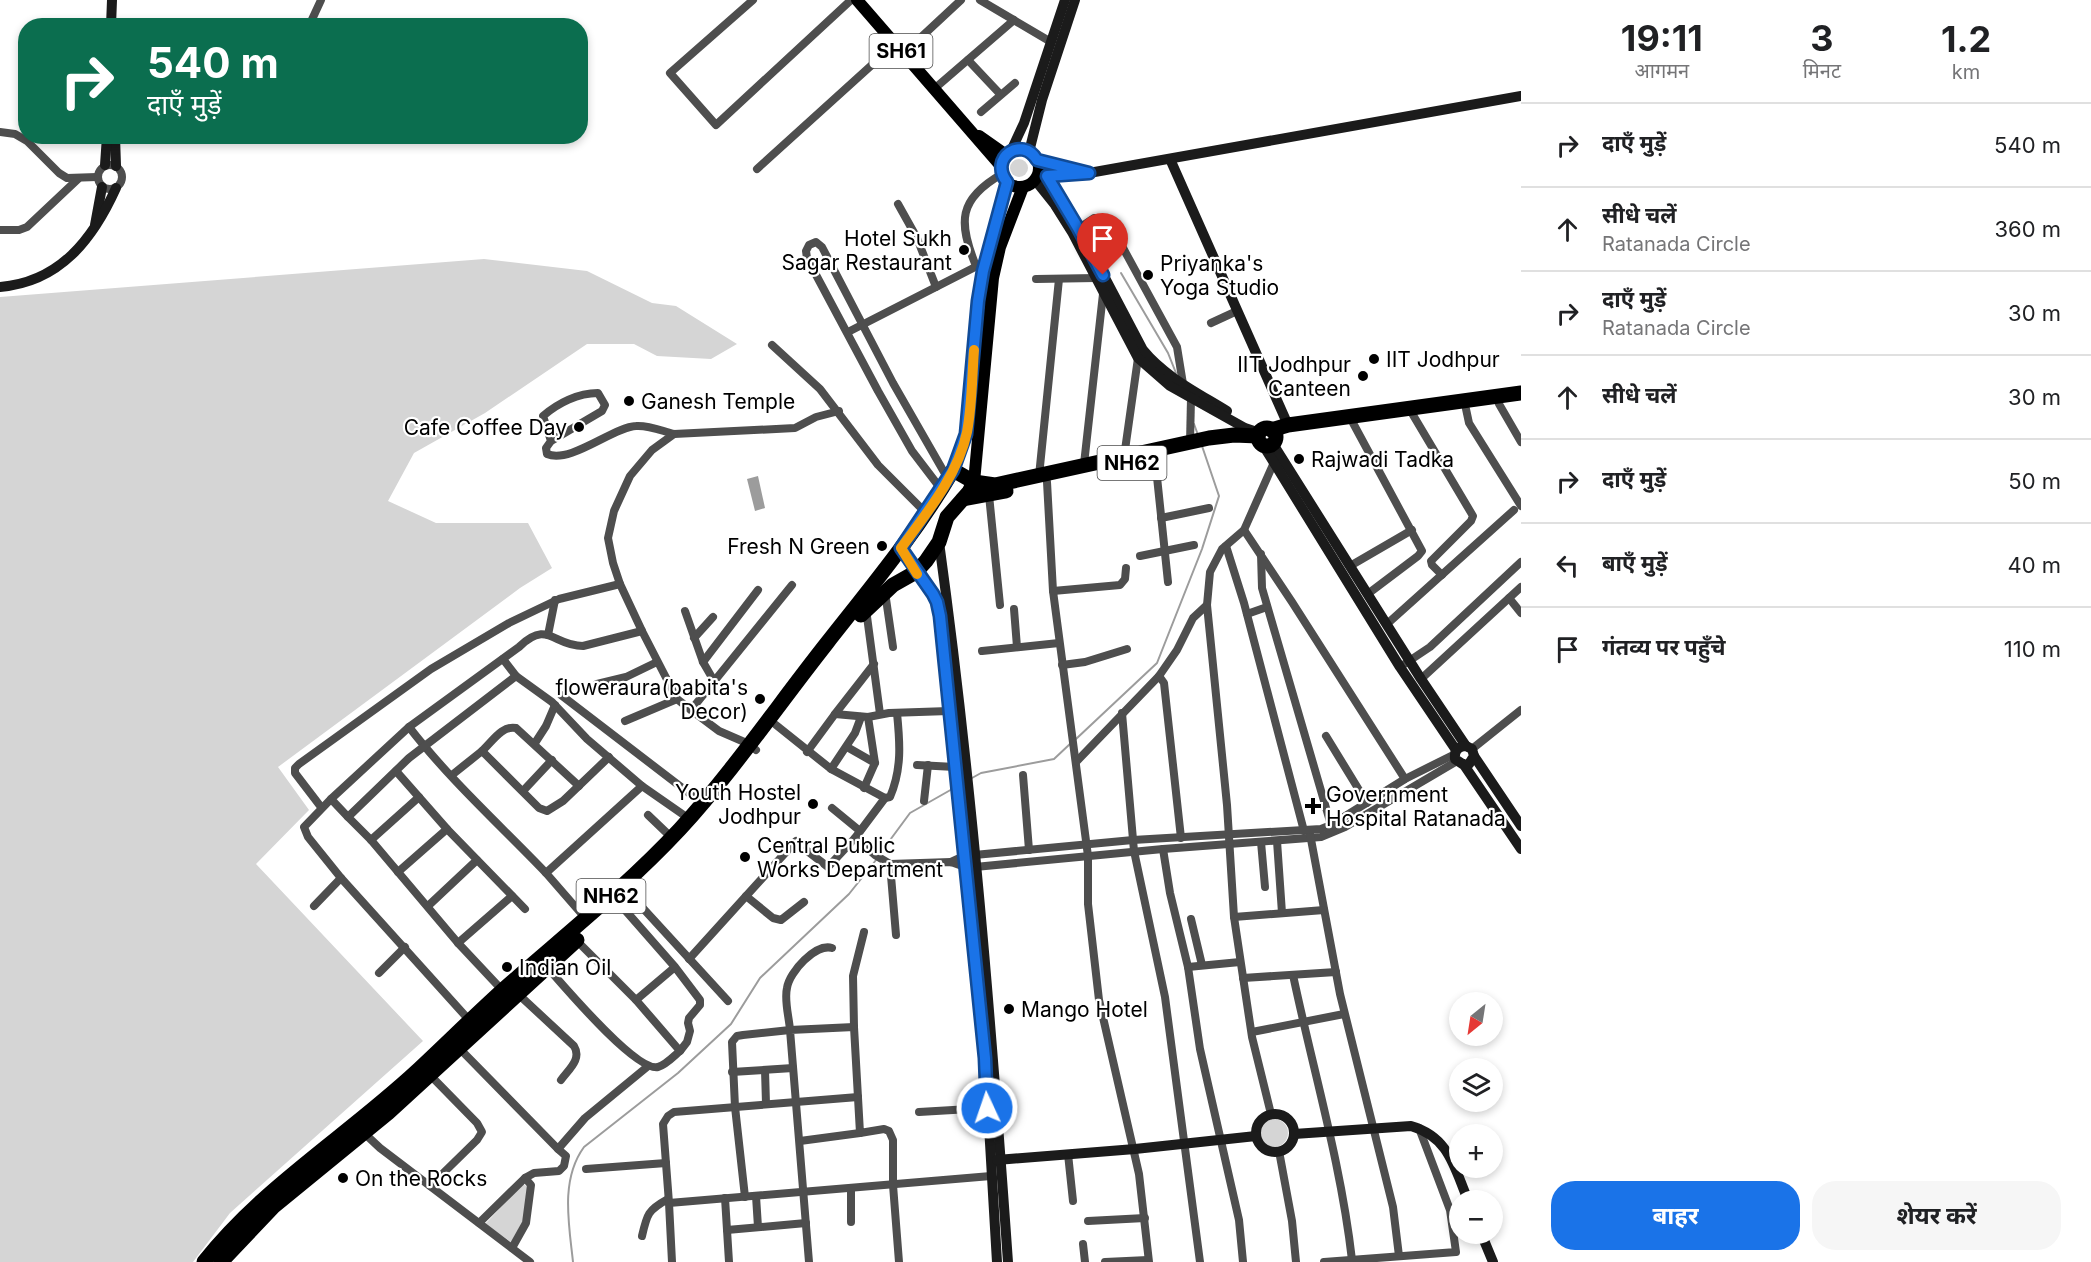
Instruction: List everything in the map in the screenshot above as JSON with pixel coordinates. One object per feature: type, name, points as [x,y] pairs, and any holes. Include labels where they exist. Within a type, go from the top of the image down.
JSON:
[{"type":"highway","name":"NH62","points":[[963,499],[989,495],[1084,464],[1223,436],[1266,439],[1288,425],[1521,393]]},
{"type":"highway","name":"NH62","points":[[220,1262],[273,1207],[364,1133],[430,1075],[624,898],[672,850],[704,815],[901,548],[947,479],[995,485],[1043,479],[1224,443],[1266,439],[1299,431],[1521,401]]},
{"type":"highway","name":"NH62","points":[[204,1262],[247,1213],[362,1120],[503,990],[586,919],[671,837],[752,747],[776,725],[866,609],[885,591],[916,572],[926,561],[939,542],[947,517],[974,482]]},
{"type":"main road","name":"SH61","points":[[857,0],[969,132],[1005,165],[1012,185],[1023,187]]},
{"type":"main road","points":[[947,479],[966,434],[981,264],[1005,165],[1017,149],[1033,156],[1039,165],[1040,177],[1023,187],[1000,247],[993,278],[974,482]]},
{"type":"street","points":[[111,18],[112,0]]},
{"type":"street","points":[[313,18],[321,0]]},
{"type":"street","points":[[753,0],[670,73],[716,125],[851,0]]},
{"type":"street","points":[[757,169],[899,49],[961,0]]},
{"type":"street","points":[[980,0],[1051,42]]},
{"type":"street","points":[[848,332],[981,264],[966,241],[964,226],[970,200],[976,191],[1005,165],[1024,123],[1065,0]]},
{"type":"street","points":[[1075,0],[1042,100],[1033,156],[1089,173]]},
{"type":"street","points":[[934,89],[1014,20]]},
{"type":"street","points":[[968,60],[1000,94]]},
{"type":"street","points":[[981,112],[1015,83]]},
{"type":"street","points":[[1040,177],[1089,173],[1521,96]]},
{"type":"street","points":[[0,132],[18,136]]},
{"type":"street","points":[[30,144],[59,173],[68,178],[100,182],[108,189],[116,188]]},
{"type":"street","points":[[0,287],[21,285],[50,271],[72,256],[94,229],[121,183],[122,176],[110,165],[108,144]]},
{"type":"street","points":[[110,165],[114,144]]},
{"type":"street","points":[[1170,159],[1288,425]]},
{"type":"street","points":[[94,229],[100,169],[110,165]]},
{"type":"street","points":[[1040,177],[1078,228],[1143,350],[1152,361],[1183,388],[1266,439],[1273,465],[1405,664],[1521,849]]},
{"type":"street","points":[[1040,177],[1138,358],[1154,373],[1245,422],[1266,439],[1369,593],[1387,624],[1405,664],[1420,679],[1463,754],[1521,826]]},
{"type":"street","points":[[0,230],[19,230],[27,227],[78,179]]},
{"type":"street","points":[[898,204],[916,238],[936,287]]},
{"type":"street","points":[[1078,228],[1094,218],[1105,220],[1110,225],[1177,347],[1190,443]]},
{"type":"street","points":[[816,242],[822,247],[947,479],[912,451],[807,258],[806,251],[809,245],[816,242]]},
{"type":"street","points":[[1036,279],[1096,278]]},
{"type":"street","points":[[1059,279],[1043,479],[1053,591],[1087,845],[1088,904],[1099,1000],[1135,1149],[1149,1261],[1105,1262]]},
{"type":"street","points":[[1084,464],[1103,294]]},
{"type":"street","points":[[1211,323],[1237,311]]},
{"type":"street","points":[[772,345],[820,389],[878,465],[926,513]]},
{"type":"street","points":[[1124,457],[1138,358]]},
{"type":"street","points":[[550,441],[543,416],[554,406],[580,395],[598,393],[605,405],[602,411],[550,441],[546,448],[548,454],[557,457],[635,426],[674,434],[795,428],[816,417],[839,411]]},
{"type":"street","points":[[1499,404],[1521,442]]},
{"type":"street","points":[[1387,624],[1517,508],[1469,423],[1466,409]]},
{"type":"street","points":[[1413,416],[1473,516],[1471,521],[1431,561],[1442,575]]},
{"type":"street","points":[[1353,423],[1421,548],[1420,554],[1369,593]]},
{"type":"street","points":[[674,434],[652,450],[630,476],[614,511],[608,538],[613,563],[642,631],[677,699],[719,731],[752,747]]},
{"type":"street","points":[[1266,439],[1273,465],[1243,531],[1228,543],[1210,572],[1207,604],[1234,916],[1252,1032],[1271,1114]]},
{"type":"street","points":[[1155,458],[1168,582]]},
{"type":"street","points":[[989,495],[1000,605]]},
{"type":"street","points":[[1161,518],[1209,508]]},
{"type":"street","points":[[1350,566],[1412,530]]},
{"type":"street","points":[[1243,531],[1261,554],[1405,779]]},
{"type":"street","points":[[939,542],[959,768],[958,800],[970,861],[994,1059],[995,1160],[991,1176],[997,1262]]},
{"type":"street","points":[[1228,543],[1308,833],[1344,1014],[1393,1207],[1399,1256]]},
{"type":"street","points":[[1140,556],[1194,545]]},
{"type":"street","points":[[901,548],[937,602],[949,711],[959,768],[969,798],[970,861],[987,1108],[1008,1262]]},
{"type":"street","points":[[1261,554],[1262,588],[1266,608],[1331,825]]},
{"type":"street","points":[[1405,664],[1430,646],[1521,562]]},
{"type":"street","points":[[1053,591],[1120,585],[1125,579],[1126,568]]},
{"type":"street","points":[[321,807],[295,773],[295,768],[299,764],[431,669],[509,623],[555,600],[620,584]]},
{"type":"street","points":[[691,710],[792,585]]},
{"type":"street","points":[[1420,679],[1521,587]]},
{"type":"street","points":[[703,662],[758,590]]},
{"type":"street","points":[[885,591],[893,647]]},
{"type":"street","points":[[1509,598],[1521,613]]},
{"type":"street","points":[[548,635],[555,600]]},
{"type":"street","points":[[1076,757],[1159,676],[1177,650],[1193,618],[1207,604]]},
{"type":"street","points":[[1248,614],[1266,608]]},
{"type":"street","points":[[866,609],[880,714]]},
{"type":"street","points":[[1014,609],[1017,647]]},
{"type":"street","points":[[685,611],[703,662],[714,681]]},
{"type":"street","points":[[694,638],[713,617]]},
{"type":"street","points":[[470,1021],[341,878],[304,831],[304,827],[321,807],[408,727],[529,638],[537,634],[548,635],[575,646],[583,646],[642,631]]},
{"type":"street","points":[[982,651],[1059,644]]},
{"type":"street","points":[[1062,665],[1085,662],[1126,649]]},
{"type":"street","points":[[503,659],[516,676],[555,705],[587,739],[642,786],[688,818]]},
{"type":"street","points":[[597,684],[626,676],[657,662]]},
{"type":"street","points":[[807,752],[874,664]]},
{"type":"street","points":[[348,817],[409,758],[516,676]]},
{"type":"street","points":[[1159,676],[1164,683],[1181,838]]},
{"type":"street","points":[[561,695],[702,803]]},
{"type":"street","points":[[625,721],[677,699]]},
{"type":"street","points":[[535,743],[546,726],[555,705]]},
{"type":"street","points":[[970,861],[1029,850],[1133,840],[1228,835],[1330,834],[1463,754],[1521,710]]},
{"type":"street","points":[[835,714],[865,717],[880,714],[949,711]]},
{"type":"street","points":[[806,850],[828,867],[857,835],[885,798],[890,797],[898,773],[900,741],[897,713]]},
{"type":"street","points":[[1122,713],[1134,851],[1165,997],[1200,1262]]},
{"type":"street","points":[[831,769],[865,717]]},
{"type":"street","points":[[864,788],[875,764],[865,717]]},
{"type":"street","points":[[776,725],[831,769],[885,798]]},
{"type":"street","points":[[408,727],[425,748],[546,873],[586,919]]},
{"type":"street","points":[[452,775],[483,751],[503,730],[511,727],[516,728],[535,743],[579,786]]},
{"type":"street","points":[[1326,736],[1367,803]]},
{"type":"street","points":[[847,747],[875,764]]},
{"type":"street","points":[[483,751],[539,808],[547,811],[563,801],[609,757]]},
{"type":"street","points":[[832,808],[875,855],[889,863],[1088,856],[1277,841],[1331,825],[1405,779],[1463,754]]},
{"type":"street","points":[[523,791],[552,760]]},
{"type":"street","points":[[917,765],[959,768]]},
{"type":"street","points":[[924,801],[928,765]]},
{"type":"street","points":[[396,771],[447,829],[525,909]]},
{"type":"street","points":[[1023,775],[1029,850]]},
{"type":"street","points":[[546,873],[642,786]]},
{"type":"street","points":[[371,840],[419,797]]},
{"type":"street","points":[[331,799],[371,840],[458,943],[503,990]]},
{"type":"street","points":[[648,815],[671,837]]},
{"type":"street","points":[[398,872],[447,829]]},
{"type":"street","points":[[689,959],[796,841]]},
{"type":"street","points":[[1277,841],[1282,913]]},
{"type":"street","points":[[1261,842],[1265,886]]},
{"type":"street","points":[[1163,849],[1170,893],[1188,967],[1200,1049],[1239,1221],[1243,1262]]},
{"type":"street","points":[[428,906],[477,860]]},
{"type":"street","points":[[889,863],[896,935]]},
{"type":"street","points":[[314,906],[341,878]]},
{"type":"street","points":[[458,943],[512,896]]},
{"type":"street","points":[[746,896],[773,918],[781,920],[804,902]]},
{"type":"street","points":[[624,898],[689,959],[728,1001]]},
{"type":"street","points":[[547,967],[611,1038],[647,1066],[658,1067],[680,1051],[687,1042],[690,1031],[689,1018],[700,1005],[700,1000],[624,898]]},
{"type":"street","points":[[1234,916],[1324,910]]},
{"type":"street","points":[[1191,919],[1202,965]]},
{"type":"street","points":[[860,1133],[853,976],[864,933]]},
{"type":"street","points":[[576,940],[636,1000],[680,1051]]},
{"type":"street","points":[[379,973],[405,947]]},
{"type":"street","points":[[809,1262],[786,991],[794,971],[816,951],[823,947],[832,948]]},
{"type":"street","points":[[1188,967],[1240,962]]},
{"type":"street","points":[[636,1000],[675,968]]},
{"type":"street","points":[[1243,978],[1336,972]]},
{"type":"street","points":[[1293,975],[1346,1208],[1352,1260]]},
{"type":"street","points":[[518,994],[578,1052],[578,1058],[561,1080]]},
{"type":"street","points":[[1252,1032],[1344,1014]]},
{"type":"street","points":[[745,1197],[732,1072],[732,1042],[737,1036],[790,1030],[854,1027]]},
{"type":"street","points":[[459,1048],[566,1156],[562,1169],[534,1173],[525,1178],[479,1223]]},
{"type":"street","points":[[558,1149],[585,1118],[647,1066]]},
{"type":"street","points":[[732,1072],[793,1068]]},
{"type":"street","points":[[765,1070],[766,1104]]},
{"type":"street","points":[[430,1075],[477,1123],[482,1132],[477,1140],[430,1186]]},
{"type":"street","points":[[672,1262],[663,1124],[668,1116],[674,1112],[858,1097]]},
{"type":"street","points":[[919,1112],[987,1108]]},
{"type":"street","points":[[1271,1114],[1282,1115],[1290,1121],[1294,1134],[1291,1144],[1286,1149],[1266,1150],[1259,1145],[1256,1136],[1258,1123],[1271,1114]]},
{"type":"street","points":[[1294,1134],[1411,1126],[1426,1130],[1437,1138],[1448,1151],[1464,1190]]},
{"type":"street","points":[[1324,1262],[1456,1252],[1450,1210],[1419,1128]]},
{"type":"street","points":[[800,1141],[884,1130],[892,1135],[892,1185],[899,1262]]},
{"type":"street","points":[[364,1133],[380,1148],[530,1262]]},
{"type":"street","points":[[995,1160],[1135,1149],[1256,1136]]},
{"type":"street","points":[[1279,1151],[1292,1221],[1296,1262]]},
{"type":"street","points":[[1068,1154],[1073,1201]]},
{"type":"street","points":[[586,1169],[666,1163]]},
{"type":"street","points":[[642,1236],[649,1212],[653,1207],[669,1201],[745,1197],[991,1176]]},
{"type":"street","points":[[512,1248],[526,1223],[531,1185],[525,1178]]},
{"type":"street","points":[[851,1188],[851,1222]]},
{"type":"street","points":[[756,1196],[758,1227]]},
{"type":"street","points":[[725,1198],[729,1262]]},
{"type":"street","points":[[1088,1221],[1145,1218]]},
{"type":"street","points":[[727,1230],[806,1223]]},
{"type":"street","points":[[1083,1244],[1085,1262]]},
{"type":"street","points":[[1486,1244],[1493,1262]]},
{"type":"shaded area","points":[[1019,159],[1025,162],[1028,168],[1025,174],[1019,177],[1013,174],[1010,168],[1013,162]]},
{"type":"shaded area","points":[[484,259],[587,271],[652,303],[676,306],[737,344],[711,359],[657,356],[634,344],[587,344],[485,413],[414,453],[388,501],[436,523],[528,523],[552,568],[520,588],[278,767],[309,810],[256,864],[423,1041],[230,1213],[193,1262],[0,1262],[0,297]]},
{"type":"shaded area","points":[[758,476],[765,508],[755,511],[747,479]]},
{"type":"shaded area","points":[[1274,1119],[1284,1123],[1288,1133],[1284,1143],[1274,1147],[1264,1143],[1260,1133],[1264,1123]]},
{"type":"shaded area","points":[[523,1184],[528,1187],[524,1219],[511,1242],[485,1224]]},
{"type":"waterway","points":[[1121,273],[1168,353],[1176,373]]},
{"type":"waterway","points":[[1194,424],[1198,435]]},
{"type":"waterway","points":[[1076,739],[1157,663],[1202,549],[1219,496],[1202,446]]},
{"type":"waterway","points":[[972,778],[981,773],[1054,759],[1071,743]]},
{"type":"waterway","points":[[879,855],[910,813],[954,788]]},
{"type":"waterway","points":[[573,1262],[568,1218],[569,1188],[576,1160],[584,1147],[678,1073],[731,1024],[760,978],[849,894],[876,860]]},
{"type":"slow traffic","points":[[917,574],[901,548],[953,470],[960,453],[969,414],[974,350]]},
{"type":"place","name":"Hotel Sukh Sagar Restaurant","points":[[964,250]]},
{"type":"place","name":"Priyanka's Yoga Studio","points":[[1148,275]]},
{"type":"place","name":"IIT Jodhpur","points":[[1374,359]]},
{"type":"place","name":"IIT Jodhpur Canteen","points":[[1363,376]]},
{"type":"place","name":"Ganesh Temple","points":[[629,401]]},
{"type":"place","name":"Cafe Coffee Day","points":[[579,427]]},
{"type":"place","name":"Rajwadi Tadka","points":[[1299,459]]},
{"type":"place","name":"Fresh N Green","points":[[882,546]]},
{"type":"place","name":"floweraura(babita's Decor)","points":[[760,699]]},
{"type":"place","name":"Youth Hostel Jodhpur","points":[[813,804]]},
{"type":"place","name":"Government Hospital Ratanada","points":[[1313,806]]},
{"type":"place","name":"Central Public Works Department","points":[[745,857]]},
{"type":"place","name":"Indian Oil","points":[[507,967]]},
{"type":"place","name":"Mango Hotel","points":[[1009,1009]]},
{"type":"place","name":"On the Rocks","points":[[343,1178]]},
{"type":"route","points":[[987,1108],[985,1058],[940,616],[933,594],[901,548],[953,470],[966,434],[978,301],[983,271],[1007,182],[1002,174],[1002,160],[1011,151],[1024,149],[1034,155],[1037,160],[1089,173],[1047,176],[1103,275]]}]
